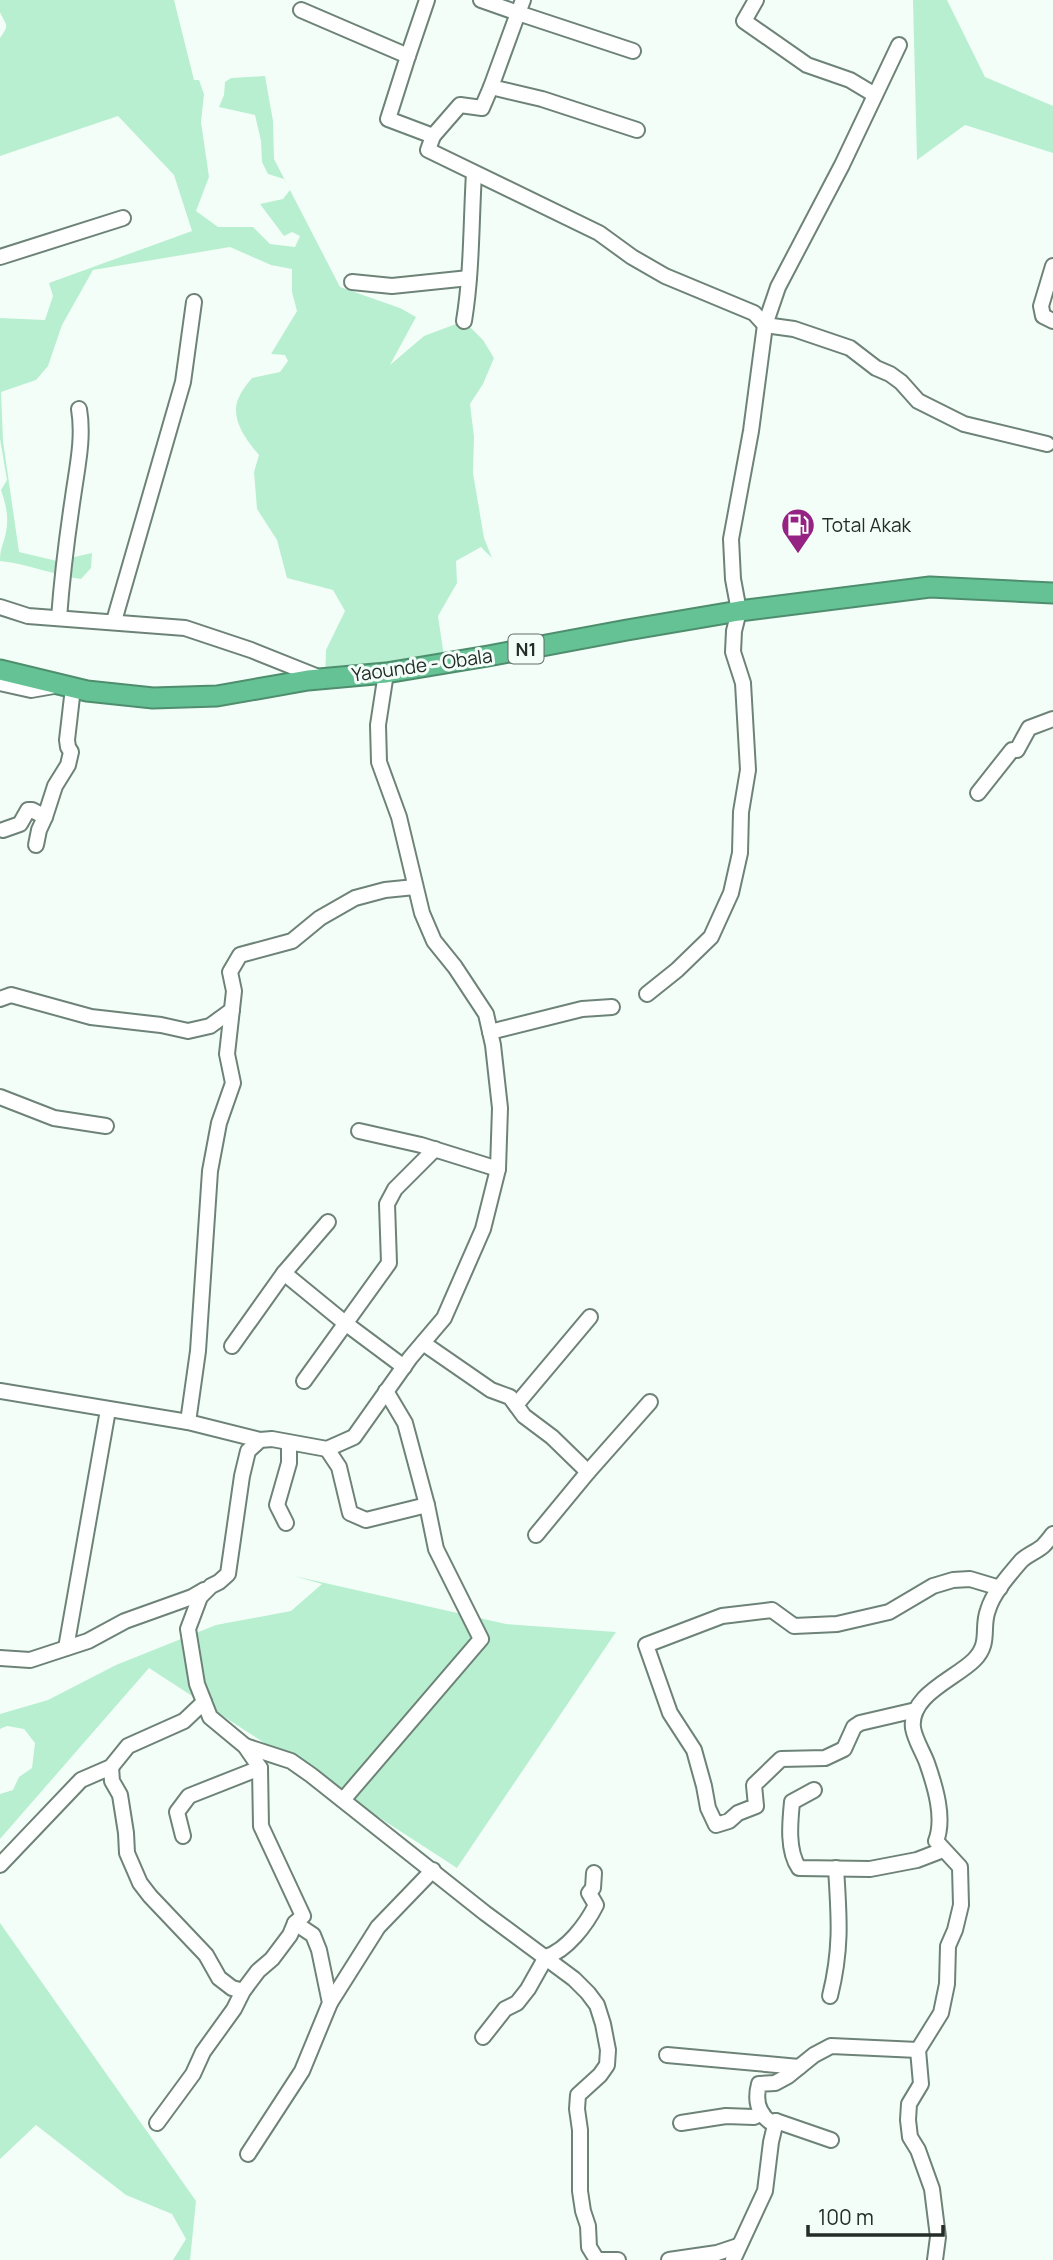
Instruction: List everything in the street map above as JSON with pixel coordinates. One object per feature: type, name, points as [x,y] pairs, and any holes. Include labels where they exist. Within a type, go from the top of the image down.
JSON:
[{"type":"highway","name":"Yaounde - Obala","points":[[0,670],[66,687],[153,698],[217,696],[322,679],[386,673],[739,611],[930,587],[1053,593]]},
{"type":"street","points":[[426,0],[388,118],[433,136]]},
{"type":"street","points":[[481,0],[521,6],[633,51]]},
{"type":"street","points":[[756,0],[744,22],[807,65],[850,80],[876,95]]},
{"type":"street","points":[[521,6],[482,108],[460,105],[433,136],[428,150],[599,233],[665,276],[754,313],[765,325],[794,329],[850,348],[876,368],[901,382],[918,401],[964,424],[1047,444]]},
{"type":"street","points":[[301,10],[408,56]]},
{"type":"street","points":[[647,994],[711,937],[731,893],[740,853],[741,812],[748,770],[743,683],[733,652],[739,611],[733,579],[731,539],[751,431],[765,325],[778,287],[842,165],[900,45]]},
{"type":"street","points":[[491,87],[542,99],[637,130]]},
{"type":"street","points":[[464,321],[474,173]]},
{"type":"street","points":[[0,257],[123,218]]},
{"type":"street","points":[[1053,266],[1041,306],[1043,316],[1053,321]]},
{"type":"street","points":[[352,282],[392,286],[469,278]]},
{"type":"street","points":[[114,621],[183,382],[194,302]]},
{"type":"street","points":[[59,618],[79,456],[79,409]]},
{"type":"street","points":[[0,607],[28,616],[185,628],[251,650],[322,679]]},
{"type":"street","points":[[0,1391],[188,1423],[260,1440],[272,1439],[327,1449],[354,1437],[404,1367],[444,1318],[482,1229],[498,1169],[500,1108],[486,1014],[434,941],[422,913],[399,817],[379,762],[378,725],[386,673]]},
{"type":"street","points":[[0,683],[31,690],[66,687],[67,740],[71,752],[68,765],[55,786],[36,845]]},
{"type":"street","points":[[978,793],[1012,750],[1017,750],[1029,728],[1053,719]]},
{"type":"street","points":[[3,830],[20,824],[28,810],[46,817]]},
{"type":"street","points":[[188,1423],[198,1351],[210,1171],[219,1122],[233,1083],[227,1054],[234,991],[230,972],[240,955],[292,941],[320,918],[355,898],[385,890],[415,887]]},
{"type":"street","points":[[0,999],[11,995],[91,1017],[188,1031],[210,1026],[232,1010]]},
{"type":"street","points":[[490,1032],[582,1009],[612,1007]]},
{"type":"street","points":[[0,1097],[54,1118],[106,1126]]},
{"type":"street","points":[[359,1131],[435,1149],[498,1169]]},
{"type":"street","points":[[304,1381],[389,1263],[387,1204],[396,1189],[435,1149]]},
{"type":"street","points":[[232,1346],[284,1273],[328,1222]]},
{"type":"street","points":[[284,1273],[404,1367]]},
{"type":"street","points":[[516,1405],[590,1317]]},
{"type":"street","points":[[423,1343],[491,1390],[510,1397],[524,1416],[552,1437],[589,1472]]},
{"type":"street","points":[[343,1800],[481,1639],[436,1549],[405,1423],[386,1391]]},
{"type":"street","points":[[536,1535],[650,1402]]},
{"type":"street","points":[[66,1648],[108,1410]]},
{"type":"street","points":[[0,1658],[30,1660],[88,1641],[141,1615],[192,1597],[219,1582],[228,1574],[248,1451],[260,1440]]},
{"type":"street","points":[[286,1523],[277,1505],[289,1462],[289,1443]]},
{"type":"street","points":[[327,1449],[339,1467],[350,1513],[366,1520],[427,1505]]},
{"type":"street","points":[[935,2260],[938,2237],[932,2189],[918,2150],[910,2137],[909,2104],[921,2084],[918,2050],[941,2012],[947,1983],[948,1946],[961,1905],[960,1867],[936,1841],[940,1831],[934,1788],[913,1728],[916,1710],[928,1696],[977,1657],[986,1640],[987,1610],[1000,1588],[1022,1560],[1042,1546],[1053,1534]]},
{"type":"street","points":[[916,1710],[860,1723],[854,1727],[844,1749],[825,1758],[781,1759],[754,1785],[755,1806],[716,1825],[708,1808],[694,1751],[670,1713],[646,1645],[722,1616],[772,1610],[794,1626],[837,1624],[889,1612],[933,1586],[953,1580],[970,1579],[1000,1588]]},
{"type":"street","points":[[157,2123],[193,2074],[203,2052],[234,2009],[243,1991],[258,1971],[272,1959],[290,1935],[295,1923],[303,1916],[261,1826],[260,1768],[245,1746],[210,1717],[197,1684],[188,1629],[200,1597],[211,1586]]},
{"type":"street","points":[[0,1865],[81,1780],[111,1767],[128,1746],[184,1721],[204,1702]]},
{"type":"street","points":[[245,1746],[291,1761],[574,1979],[597,2005],[608,2050],[604,2070],[578,2095],[580,2191],[588,2226],[589,2248],[598,2260],[618,2260]]},
{"type":"street","points":[[111,1767],[112,1781],[120,1795],[127,1853],[140,1883],[206,1955],[219,1978],[232,1988],[243,1991]]},
{"type":"street","points":[[183,1836],[177,1812],[189,1796],[260,1768]]},
{"type":"street","points":[[814,1790],[792,1802],[790,1823],[794,1861],[799,1868],[870,1869],[917,1860],[943,1850]]},
{"type":"street","points":[[830,1996],[837,1967],[840,1935],[836,1868]]},
{"type":"street","points":[[248,2154],[302,2071],[330,2003],[378,1927],[433,1870]]},
{"type":"street","points":[[483,2037],[505,2009],[517,2003],[546,1957],[557,1953],[590,1916],[596,1905],[589,1893],[593,1888],[594,1874]]},
{"type":"street","points":[[295,1923],[313,1935],[319,1950],[330,2003]]},
{"type":"street","points":[[831,2140],[764,2119],[755,2100],[760,2084],[775,2083],[831,2046],[918,2050]]},
{"type":"street","points":[[667,2055],[799,2067]]},
{"type":"street","points":[[681,2123],[726,2116],[754,2117],[762,2113]]},
{"type":"street","points":[[733,2260],[765,2192],[776,2121]]},
{"type":"street","points":[[669,2260],[717,2253],[738,2246]]},
{"type":"green space","points":[[0,0],[174,0],[194,80],[199,80],[204,94],[201,122],[209,177],[196,211],[218,227],[253,227],[270,244],[295,247],[300,236],[292,232],[284,236],[260,204],[283,199],[290,190],[340,287],[400,308],[416,317],[390,365],[424,336],[464,321],[483,340],[494,358],[483,384],[470,404],[474,437],[473,473],[484,538],[492,558],[481,547],[456,561],[457,583],[438,616],[445,663],[325,680],[326,650],[345,611],[333,590],[287,578],[277,540],[257,509],[254,472],[259,455],[244,436],[236,413],[239,397],[252,378],[280,372],[288,361],[285,355],[271,354],[297,311],[292,292],[292,269],[271,265],[230,247],[93,270],[62,325],[48,366],[36,380],[1,392],[3,441],[19,552],[57,561],[92,553],[91,568],[81,579],[0,561],[7,521],[1,490],[7,480],[0,439],[0,318],[45,320],[53,296],[49,283],[192,231],[174,175],[118,116],[0,156],[0,38],[6,27],[0,12]]},
{"type":"green space","points":[[913,0],[947,0],[985,77],[1053,106],[1053,153],[965,125],[917,160]]},
{"type":"green space","points":[[265,76],[273,121],[274,159],[290,189],[284,179],[268,174],[262,162],[261,141],[255,115],[219,107],[225,82],[231,78]]},
{"type":"green space","points":[[294,1576],[506,1624],[616,1632],[457,1868],[149,1668],[0,1839],[0,1794],[13,1790],[19,1777],[32,1768],[35,1743],[24,1729],[7,1726],[0,1729],[0,1714],[48,1700],[116,1665],[216,1625],[291,1611],[322,1584]]},
{"type":"green space","points":[[0,1923],[196,2201],[190,2260],[173,2260],[186,2239],[172,2214],[126,2195],[36,2125],[0,2159]]},
{"type":"place","name":"Total Akak","points":[[798,555]]}]
